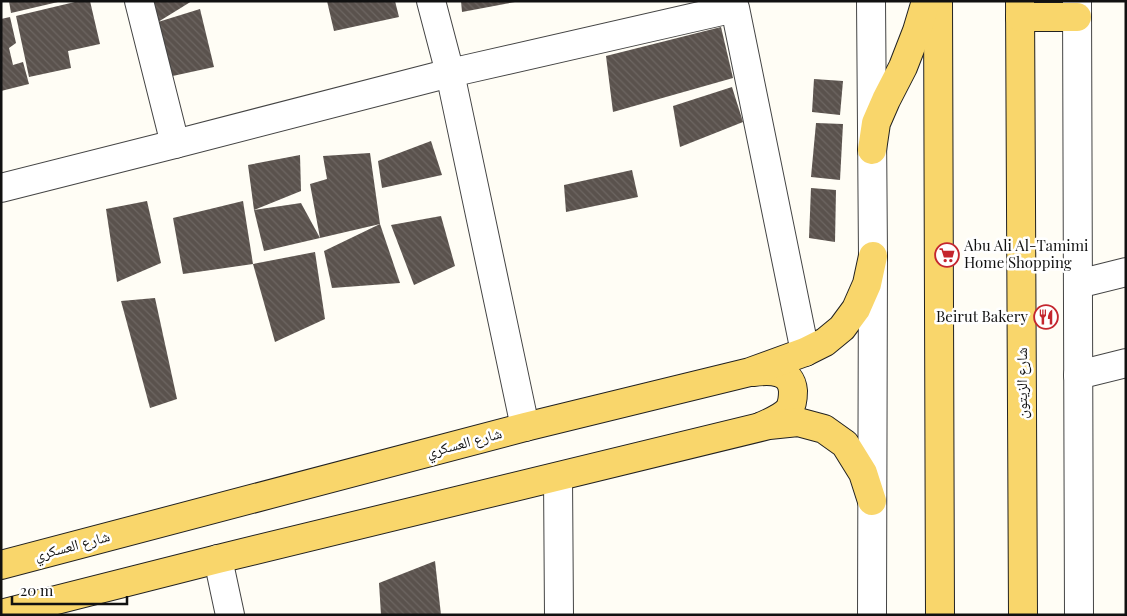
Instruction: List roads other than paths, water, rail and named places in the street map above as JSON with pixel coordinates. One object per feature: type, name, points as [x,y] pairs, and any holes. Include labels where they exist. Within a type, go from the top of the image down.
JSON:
[{"type":"main road","points":[[872,150],[876,123],[903,67],[926,1]]},
{"type":"main road","points":[[938,1],[940,615]]},
{"type":"main road","points":[[1020,9],[1077,9]]},
{"type":"main road","name":"شارع الزيتون","points":[[1020,9],[1023,615]]},
{"type":"main road","name":"شارع العسكري","points":[[1,565],[526,427],[750,372],[805,352],[824,342],[842,328],[856,309],[867,284],[873,256]]},
{"type":"main road","points":[[750,372],[766,370],[778,372],[786,376],[792,384],[793,398],[789,409],[779,418],[754,429]]},
{"type":"main road","points":[[1,614],[218,559],[754,429],[798,422],[824,429],[845,444],[863,473],[872,501]]},
{"type":"street","points":[[139,1],[175,144]]},
{"type":"street","points":[[431,1],[450,73],[526,427]]},
{"type":"street","points":[[871,1],[873,256],[872,615]]},
{"type":"street","points":[[1,188],[450,73],[734,5],[805,352]]},
{"type":"street","points":[[1077,9],[1079,615]]},
{"type":"street","points":[[1078,284],[1126,272]]},
{"type":"street","points":[[1078,375],[1126,363]]},
{"type":"street","points":[[558,477],[559,615]]},
{"type":"street","points":[[218,559],[230,615]]},
{"type":"place","name":"Abu Ali Al-Tamimi Home Shopping","points":[[947,255]]},
{"type":"place","name":"Beirut Bakery","points":[[1046,317]]}]
